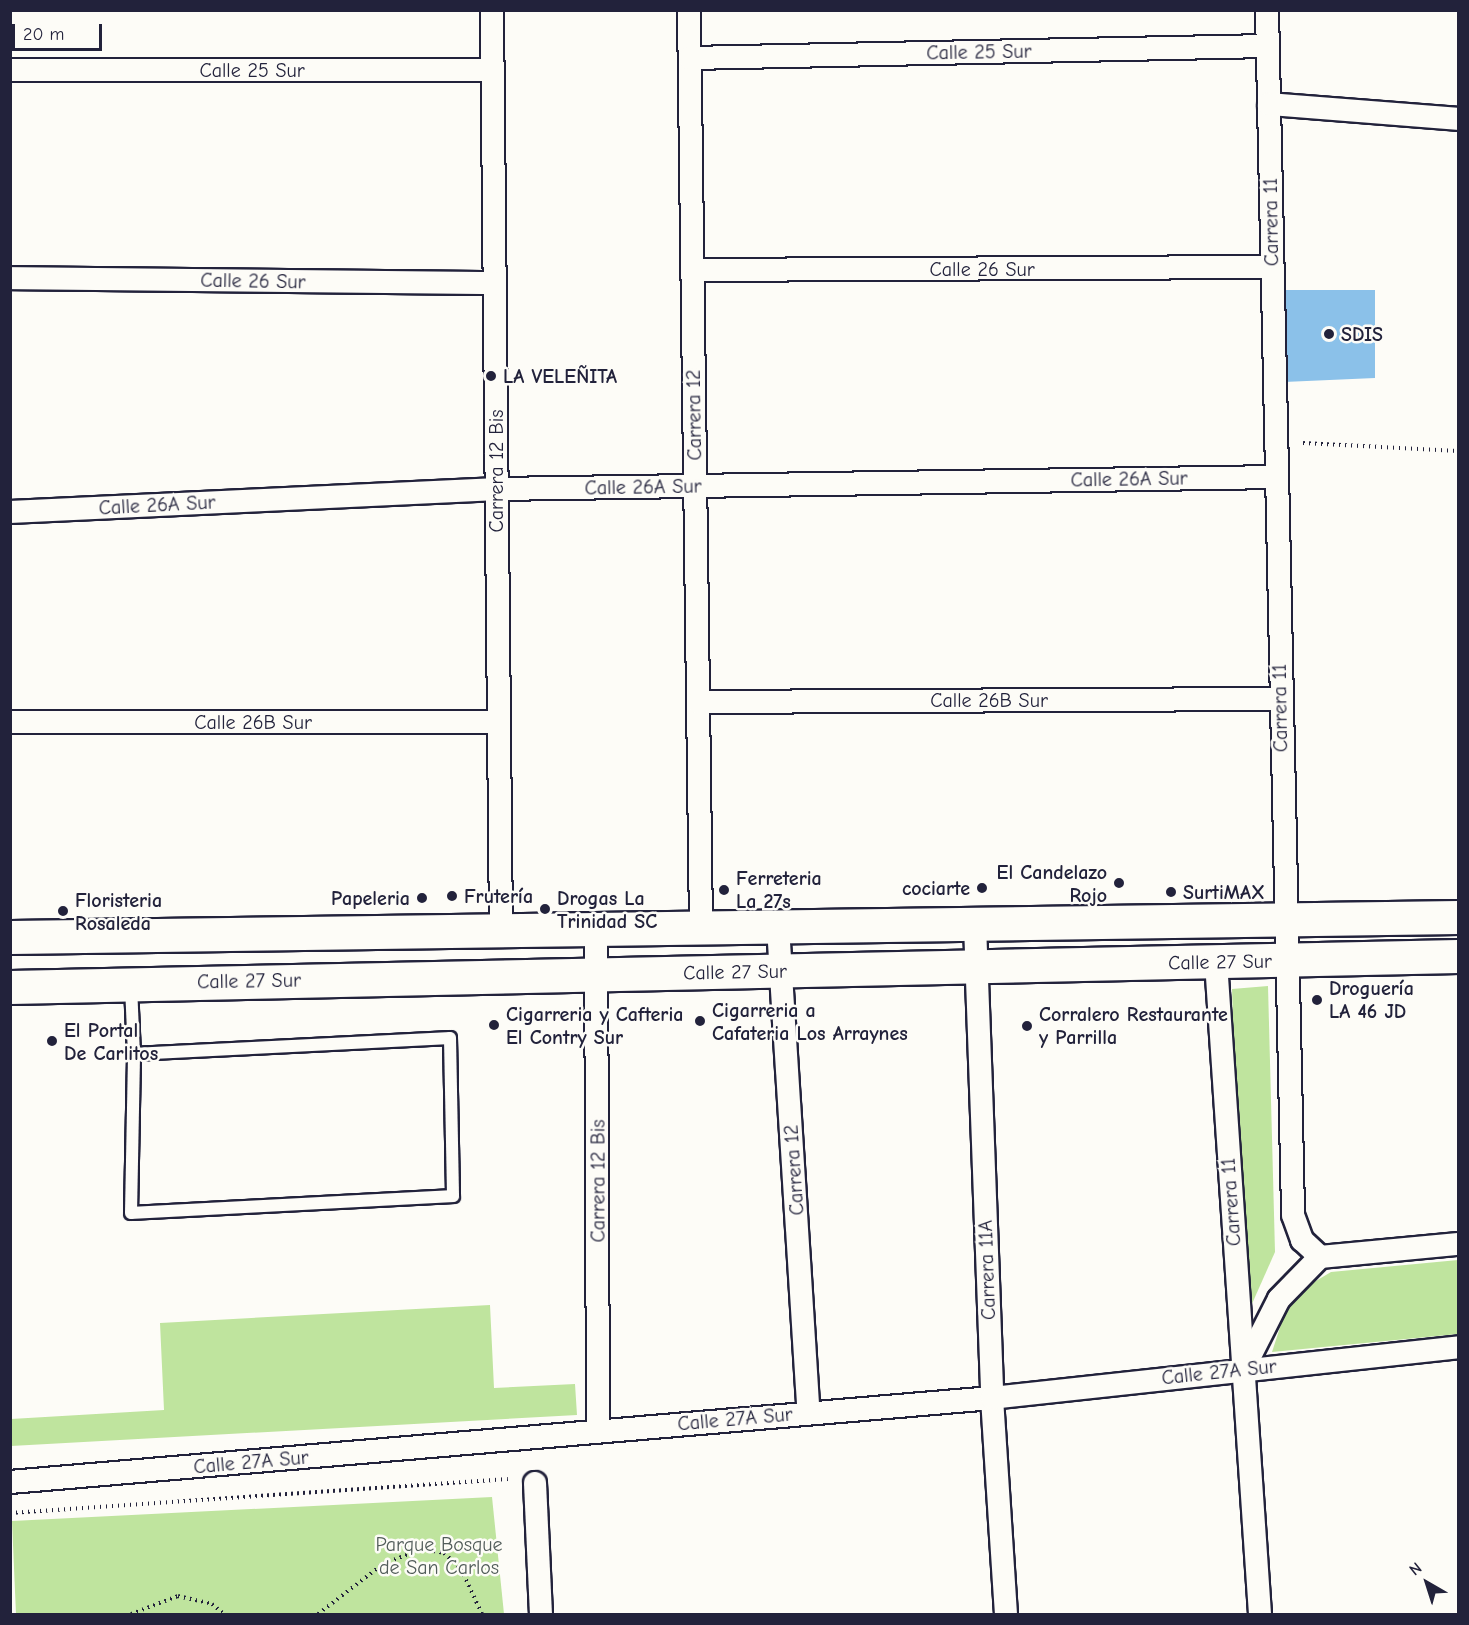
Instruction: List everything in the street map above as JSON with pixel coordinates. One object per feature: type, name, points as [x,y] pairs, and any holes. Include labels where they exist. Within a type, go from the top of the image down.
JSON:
[{"type":"main road","name":"Calle 27 Sur","points":[[10,937],[1458,918]]},
{"type":"main road","name":"Calle 27 Sur","points":[[10,987],[1458,956]]},
{"type":"street","name":"Carrera 12 Bis","points":[[492,10],[497,489],[495,722],[501,931]]},
{"type":"street","name":"Carrera 12","points":[[689,10],[701,928]]},
{"type":"street","name":"Carrera 11","points":[[1267,10],[1284,961],[1293,1215],[1302,1240],[1320,1257]]},
{"type":"street","name":"Calle 25 Sur","points":[[690,58],[1268,46]]},
{"type":"street","name":"Calle 25 Sur","points":[[10,70],[493,70]]},
{"type":"street","points":[[1269,105],[1458,119]]},
{"type":"street","name":"Calle 26 Sur","points":[[693,270],[1272,267]]},
{"type":"street","name":"Calle 26 Sur","points":[[10,278],[495,283]]},
{"type":"street","name":"Calle 26A Sur","points":[[10,512],[497,489],[1276,477]]},
{"type":"street","name":"Calle 26B Sur","points":[[698,702],[1280,699]]},
{"type":"street","name":"Calle 26B Sur","points":[[10,722],[495,722]]},
{"type":"street","name":"Carrera 11A","points":[[975,925],[992,1398],[1006,1614]]},
{"type":"street","name":"Carrera 12","points":[[778,927],[809,1413]]},
{"type":"street","name":"Carrera 12 Bis","points":[[596,930],[598,974],[598,1431]]},
{"type":"street","name":"Carrera 11","points":[[1216,962],[1260,1614]]},
{"type":"street","points":[[1243,1370],[1278,1299],[1320,1257],[1458,1244]]},
{"type":"street","name":"Calle 27A Sur","points":[[10,1482],[992,1398],[1458,1347]]},
{"type":"street","points":[[535,1483],[541,1614]]},
{"type":"lane","points":[[131,984],[134,1053],[130,1213],[453,1196],[450,1038],[134,1053]]},
{"type":"path","points":[[1275,442],[1458,451]]},
{"type":"path","points":[[10,1513],[507,1477]]},
{"type":"path","points":[[318,1614],[382,1564],[422,1549],[444,1553],[461,1569],[482,1614]]},
{"type":"path","points":[[131,1614],[178,1596],[212,1604],[224,1614]]},
{"type":"green space","points":[[1268,986],[1275,1252],[1243,1324],[1232,989]]},
{"type":"green space","points":[[1458,1260],[1458,1334],[1272,1352],[1285,1312],[1304,1288],[1331,1272]]},
{"type":"green space","points":[[490,1305],[494,1388],[575,1384],[577,1415],[11,1446],[11,1419],[164,1410],[160,1323]]},
{"type":"green space","name":"Parque Bosque de San Carlos","points":[[492,1497],[504,1614],[16,1614],[12,1521]]},
{"type":"water","name":"SDIS","points":[[1283,290],[1375,290],[1375,378],[1284,382]]},
{"type":"place","name":"SDIS","points":[[1329,334]]},
{"type":"place","name":"LA VELEÑITA","points":[[491,376]]},
{"type":"place","name":"El Candelazo Rojo","points":[[1119,883]]},
{"type":"place","name":"cociarte","points":[[982,888]]},
{"type":"place","name":"Ferreteria La 27s","points":[[724,890]]},
{"type":"place","name":"SurtiMAX","points":[[1171,892]]},
{"type":"place","name":"Frutería","points":[[452,896]]},
{"type":"place","name":"Papeleria","points":[[422,898]]},
{"type":"place","name":"Drogas La Trinidad SC","points":[[545,909]]},
{"type":"place","name":"Floristeria Rosaleda","points":[[63,911]]},
{"type":"place","name":"Droguería LA 46 JD","points":[[1317,1000]]},
{"type":"place","name":"Cigarreria a Cafateria Los Arraynes","points":[[700,1021]]},
{"type":"place","name":"Cigarreria y Cafteria El Contry Sur","points":[[494,1025]]},
{"type":"place","name":"Corralero Restaurante y Parrilla","points":[[1027,1026]]},
{"type":"place","name":"El Portal De Carlitos","points":[[52,1041]]}]
